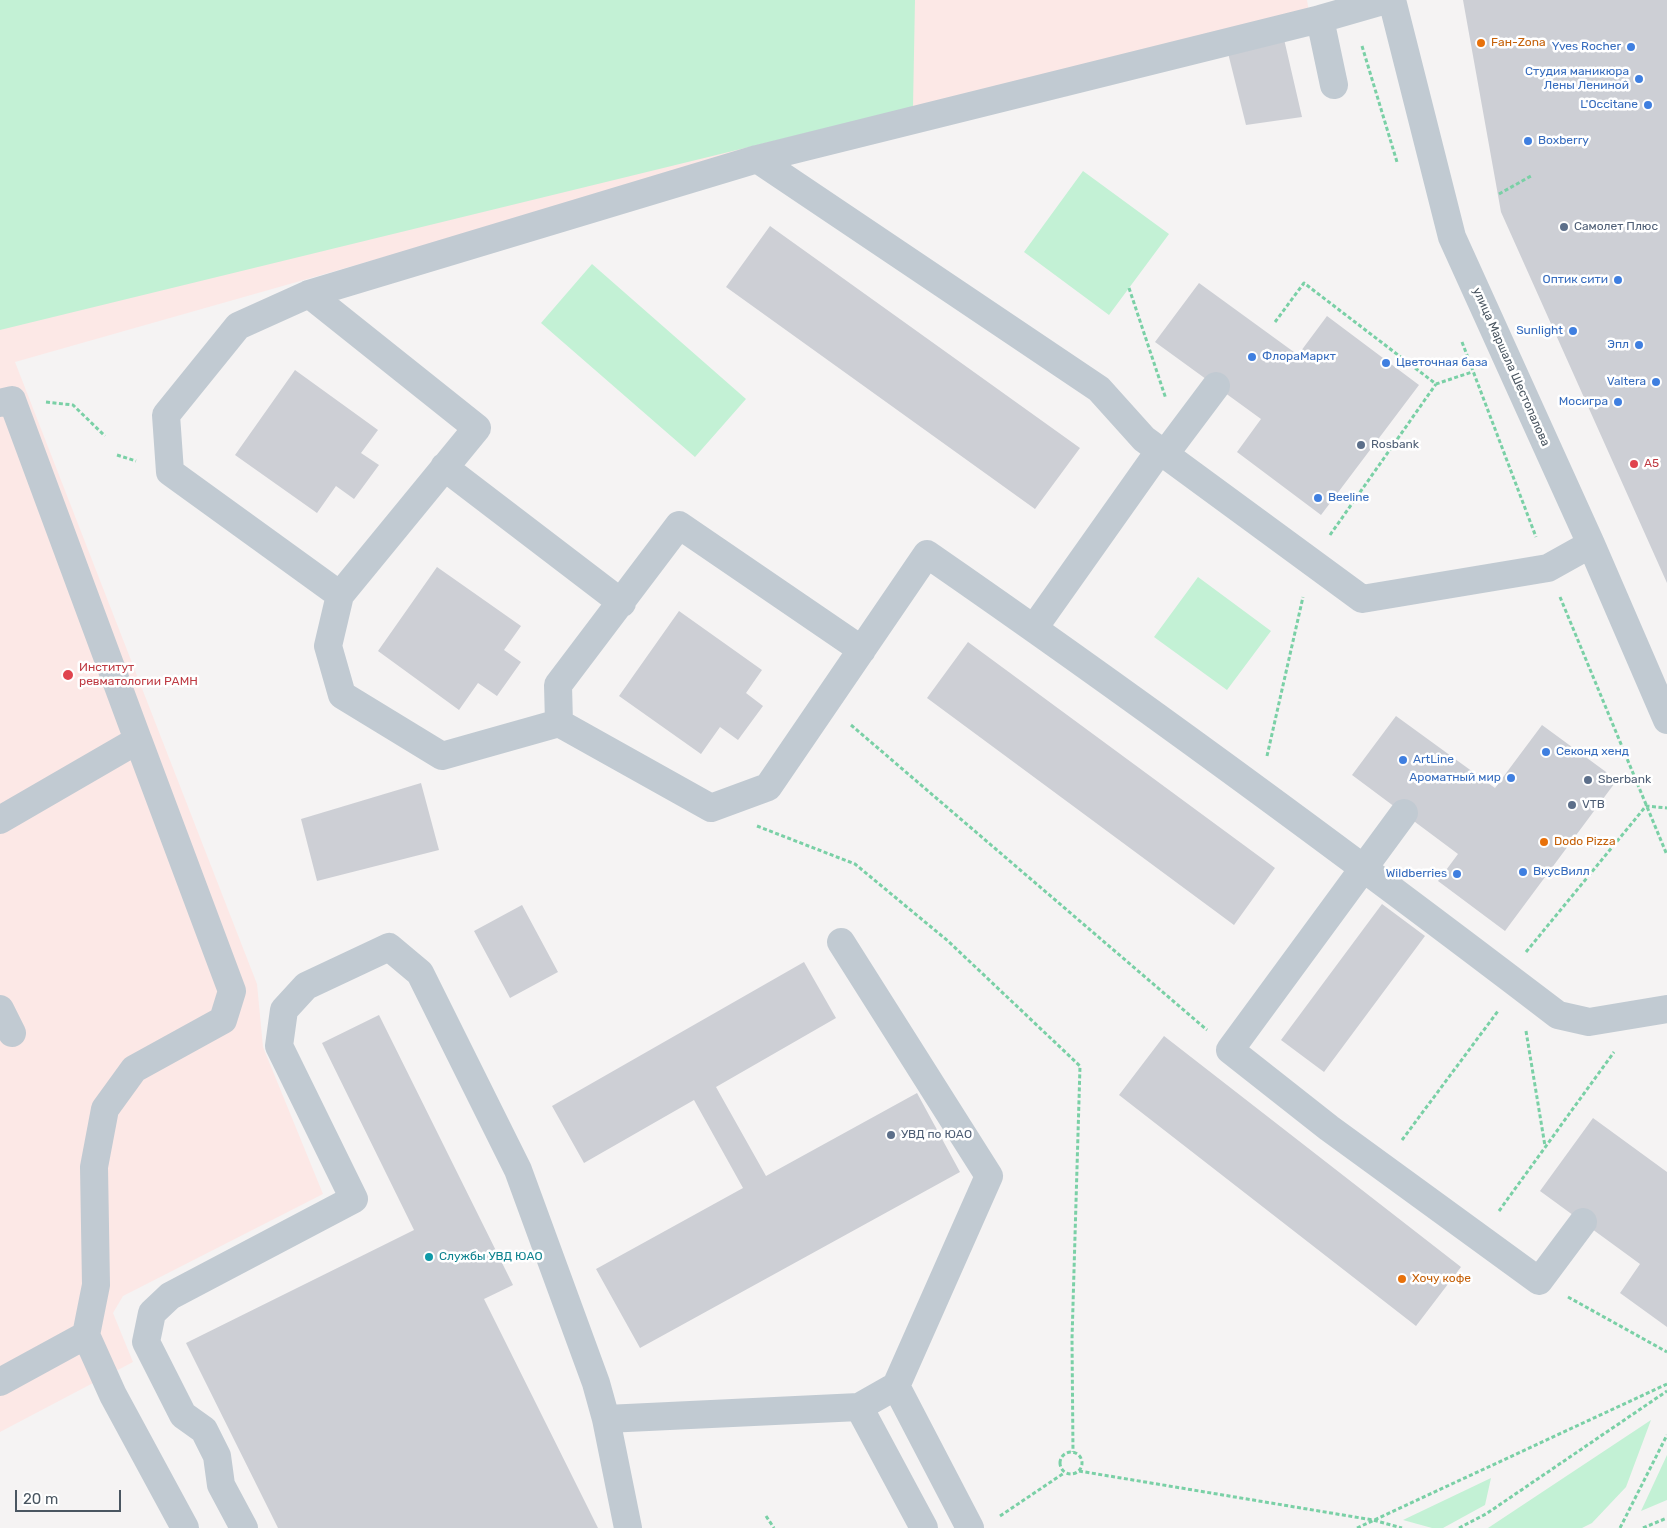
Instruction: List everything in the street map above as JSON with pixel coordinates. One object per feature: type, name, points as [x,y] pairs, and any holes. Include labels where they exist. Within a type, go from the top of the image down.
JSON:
[{"type":"street","points":[[340,595],[170,472],[166,415],[238,326],[309,294],[757,159],[1320,19],[1386,0]]},
{"type":"street","name":"улица Маршала Шестопалова","points":[[1392,0],[1452,237],[1592,544],[1667,720]]},
{"type":"street","points":[[1320,19],[1334,85]]},
{"type":"street","points":[[757,159],[1099,389],[1144,439],[1168,447],[1311,561],[1362,599],[1548,568],[1592,544]]},
{"type":"street","points":[[309,294],[477,428],[340,595],[328,646],[342,695],[442,756],[559,723],[711,808],[768,788],[927,554],[1034,628],[1365,868],[1558,1015],[1589,1022],[1654,1011]]},
{"type":"street","points":[[1034,628],[1168,447],[1216,386]]},
{"type":"street","points":[[6,401],[138,740],[232,991],[223,1020],[134,1068],[105,1109],[94,1167],[96,1285],[86,1335],[113,1394],[185,1528]]},
{"type":"street","points":[[444,467],[622,603]]},
{"type":"street","points":[[559,723],[558,686],[679,525],[862,650]]},
{"type":"street","points":[[1646,673],[1667,699]]},
{"type":"street","points":[[0,820],[138,740]]},
{"type":"street","points":[[1404,813],[1230,1050],[1382,1167],[1539,1281],[1582,1222]]},
{"type":"street","points":[[606,1419],[859,1407],[896,1386],[989,1176],[841,942]]},
{"type":"street","points":[[244,1528],[221,1485],[217,1456],[204,1430],[183,1415],[146,1342],[152,1313],[170,1296],[354,1199],[279,1046],[282,1019],[284,1010],[306,986],[389,947],[420,973],[518,1170],[596,1383],[606,1419],[628,1528]]},
{"type":"street","points":[[0,1009],[12,1033]]},
{"type":"street","points":[[0,1382],[86,1335]]},
{"type":"street","points":[[896,1386],[970,1528]]},
{"type":"street","points":[[859,1407],[924,1528]]},
{"type":"path","points":[[1351,11],[1386,131],[1400,168]]},
{"type":"path","points":[[1499,194],[1531,176]]},
{"type":"path","points":[[1275,322],[1304,283],[1436,384]]},
{"type":"path","points":[[1129,288],[1168,447]]},
{"type":"path","points":[[1459,335],[1548,568],[1667,854]]},
{"type":"path","points":[[1258,792],[1311,561],[1436,384],[1472,372]]},
{"type":"path","points":[[6,401],[73,405],[105,436]]},
{"type":"path","points":[[825,703],[1230,1050]]},
{"type":"path","points":[[1646,806],[1667,808]]},
{"type":"path","points":[[1382,1167],[1512,980],[1646,806]]},
{"type":"path","points":[[711,808],[855,864],[948,941],[1080,1066],[1072,1339],[1073,1452]]},
{"type":"path","points":[[1512,980],[1545,1147]]},
{"type":"path","points":[[1480,1238],[1545,1147],[1654,1011]]},
{"type":"path","points":[[1539,1281],[1667,1352]]},
{"type":"path","points":[[1357,1528],[1667,1384]]},
{"type":"path","points":[[1459,1528],[1486,1514],[1667,1391]]},
{"type":"path","points":[[1620,1528],[1667,1434]]},
{"type":"path","points":[[1079,1471],[1082,1459],[1073,1452],[1065,1453],[1060,1458],[1060,1466],[1064,1472],[1071,1475],[1079,1471],[1374,1520],[1402,1528]]},
{"type":"path","points":[[1000,1516],[1064,1472]]},
{"type":"path","points":[[766,1516],[774,1528]]},
{"type":"path","points":[[1643,1528],[1667,1518]]},
{"type":"shaded area","points":[[0,0],[1307,0],[1309,12],[913,107],[15,362],[257,984],[263,1047],[323,1194],[123,1296],[113,1313],[133,1362],[0,1432]]},
{"type":"green space","points":[[0,0],[915,0],[913,107],[0,330]]},
{"type":"green space","points":[[1083,171],[1169,234],[1109,315],[1024,252]]},
{"type":"green space","points":[[592,264],[746,399],[695,457],[541,323]]},
{"type":"green space","points":[[1198,577],[1271,631],[1227,690],[1154,637]]},
{"type":"green space","points":[[1651,1420],[1626,1487],[1592,1523],[1582,1528],[1488,1528]]},
{"type":"green space","points":[[1667,1455],[1667,1500],[1641,1511]]},
{"type":"green space","points":[[1491,1478],[1485,1505],[1443,1528],[1432,1528],[1403,1520]]},
{"type":"building","points":[[1463,0],[1667,0],[1667,583],[1501,212]]},
{"type":"building","points":[[1284,39],[1302,117],[1246,125],[1228,53]]},
{"type":"building","points":[[770,226],[1080,448],[1035,509],[726,287]]},
{"type":"building","points":[[1199,283],[1298,355],[1327,316],[1419,385],[1321,515],[1237,452],[1261,419],[1155,342]]},
{"type":"building","points":[[295,370],[378,430],[361,453],[379,465],[354,499],[336,486],[317,513],[235,455]]},
{"type":"building","points":[[437,567],[521,626],[504,650],[521,662],[497,696],[478,683],[459,710],[378,651]]},
{"type":"building","points":[[679,611],[762,670],[746,693],[763,706],[738,740],[720,727],[701,754],[619,696]]},
{"type":"building","points":[[968,642],[1275,868],[1234,925],[927,698]]},
{"type":"building","points":[[1396,716],[1495,788],[1542,725],[1617,780],[1505,931],[1438,881],[1458,854],[1352,775]]},
{"type":"building","points":[[421,783],[439,850],[317,881],[301,819]]},
{"type":"building","points":[[1382,904],[1425,936],[1324,1072],[1281,1040]]},
{"type":"building","points":[[522,905],[558,972],[510,998],[474,931]]},
{"type":"building","name":"УВД по ЮАО","points":[[804,962],[836,1018],[716,1087],[766,1176],[917,1093],[960,1172],[640,1348],[596,1269],[743,1188],[694,1100],[584,1163],[552,1106]]},
{"type":"building","name":"Службы УВД ЮАО","points":[[379,1015],[513,1285],[484,1299],[598,1528],[278,1528],[186,1343],[414,1230],[322,1043]]},
{"type":"building","points":[[1164,1036],[1461,1267],[1416,1326],[1119,1095]]},
{"type":"building","points":[[1593,1118],[1667,1172],[1667,1327],[1620,1293],[1640,1264],[1540,1191]]},
{"type":"place","name":"Fан-Zonа","points":[[1481,43]]},
{"type":"place","name":"Yves Rocher","points":[[1631,47]]},
{"type":"place","name":"Студия маникюра Лены Лениной","points":[[1639,79]]},
{"type":"place","name":"L'Occitane","points":[[1648,105]]},
{"type":"place","name":"Boxberry","points":[[1528,141]]},
{"type":"place","name":"Самолет Плюс","points":[[1564,227]]},
{"type":"place","name":"Оптик сити","points":[[1618,280]]},
{"type":"place","name":"Sunlight","points":[[1573,331]]},
{"type":"place","name":"Эпл","points":[[1639,345]]},
{"type":"place","name":"ФлораМаркт","points":[[1252,357]]},
{"type":"place","name":"Цветочная база","points":[[1386,363]]},
{"type":"place","name":"Valtera","points":[[1656,382]]},
{"type":"place","name":"Мосигра","points":[[1618,402]]},
{"type":"place","name":"Rosbank","points":[[1361,445]]},
{"type":"place","name":"А5","points":[[1634,464]]},
{"type":"place","name":"Beeline","points":[[1318,498]]},
{"type":"place","name":"Институт ревматологии РАМН","points":[[68,675]]},
{"type":"place","name":"Секонд хенд","points":[[1546,752]]},
{"type":"place","name":"ArtLine","points":[[1403,760]]},
{"type":"place","name":"Ароматный мир","points":[[1511,778]]},
{"type":"place","name":"Sberbank","points":[[1588,780]]},
{"type":"place","name":"VTB","points":[[1572,805]]},
{"type":"place","name":"Dodo Pizza","points":[[1544,842]]},
{"type":"place","name":"ВкусВилл","points":[[1523,872]]},
{"type":"place","name":"Wildberries","points":[[1457,874]]},
{"type":"place","name":"УВД по ЮАО","points":[[891,1135]]},
{"type":"place","name":"Службы УВД ЮАО","points":[[429,1257]]},
{"type":"place","name":"Хочу кофе","points":[[1402,1279]]}]
